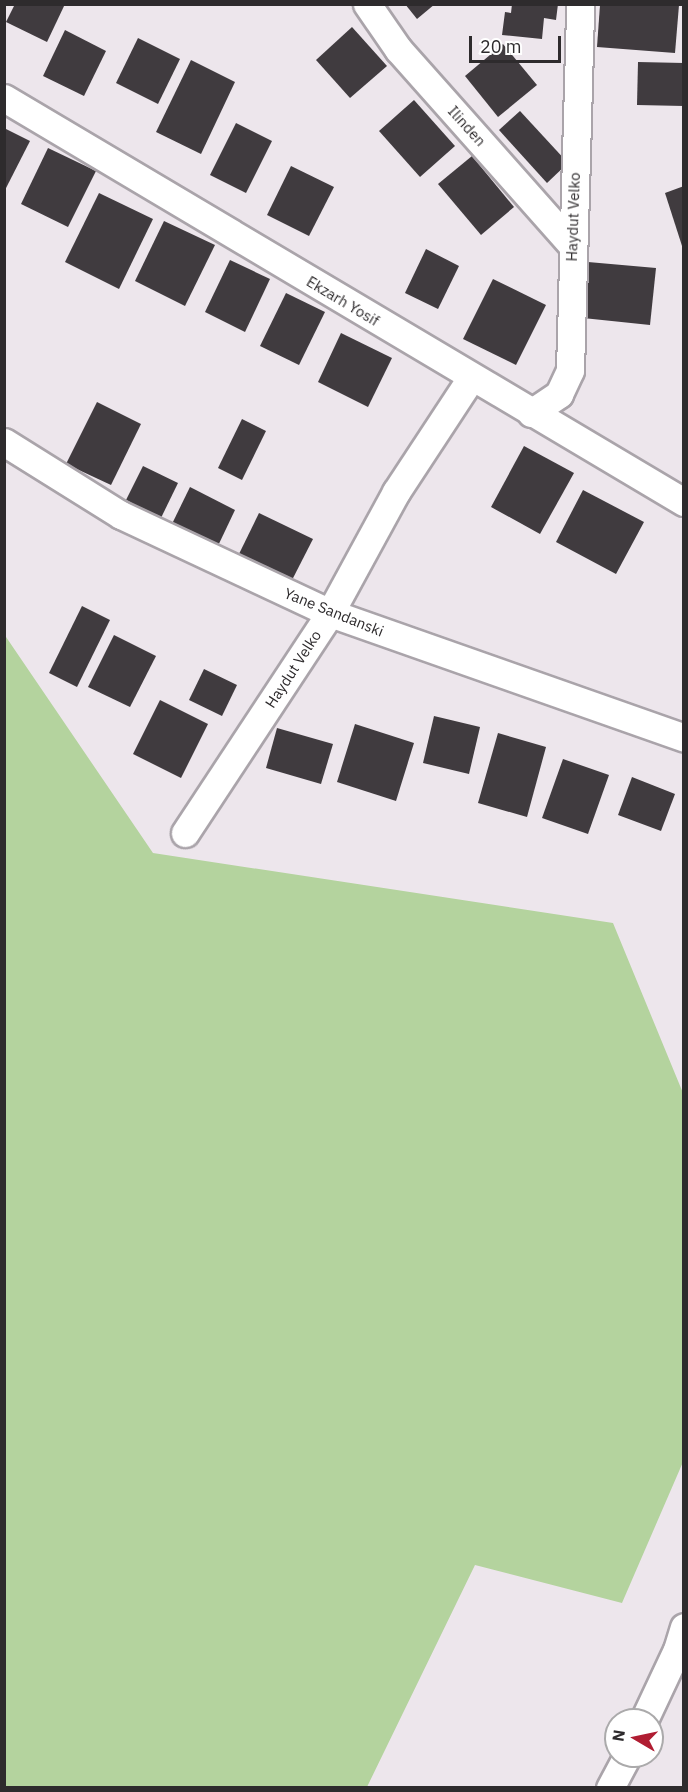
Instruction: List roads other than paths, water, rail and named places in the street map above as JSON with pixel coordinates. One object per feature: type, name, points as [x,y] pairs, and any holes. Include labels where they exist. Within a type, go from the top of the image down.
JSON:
[{"type":"street","name":"Ilinden","points":[[367,4],[398,49],[571,244]]},
{"type":"street","name":"Haydut Velko","points":[[531,413],[559,394],[570,370],[571,244],[580,4]]},
{"type":"street","name":"Ekzarh Yosif","points":[[4,98],[471,378],[684,502]]},
{"type":"street","name":"Haydut Velko","points":[[185,833],[330,613],[396,492],[471,378]]},
{"type":"street","name":"Yane Sandanski","points":[[4,442],[121,515],[330,613],[684,738]]},
{"type":"street","points":[[650,1708],[677,1650],[684,1627]]},
{"type":"street","points":[[610,1788],[621,1768]]}]
